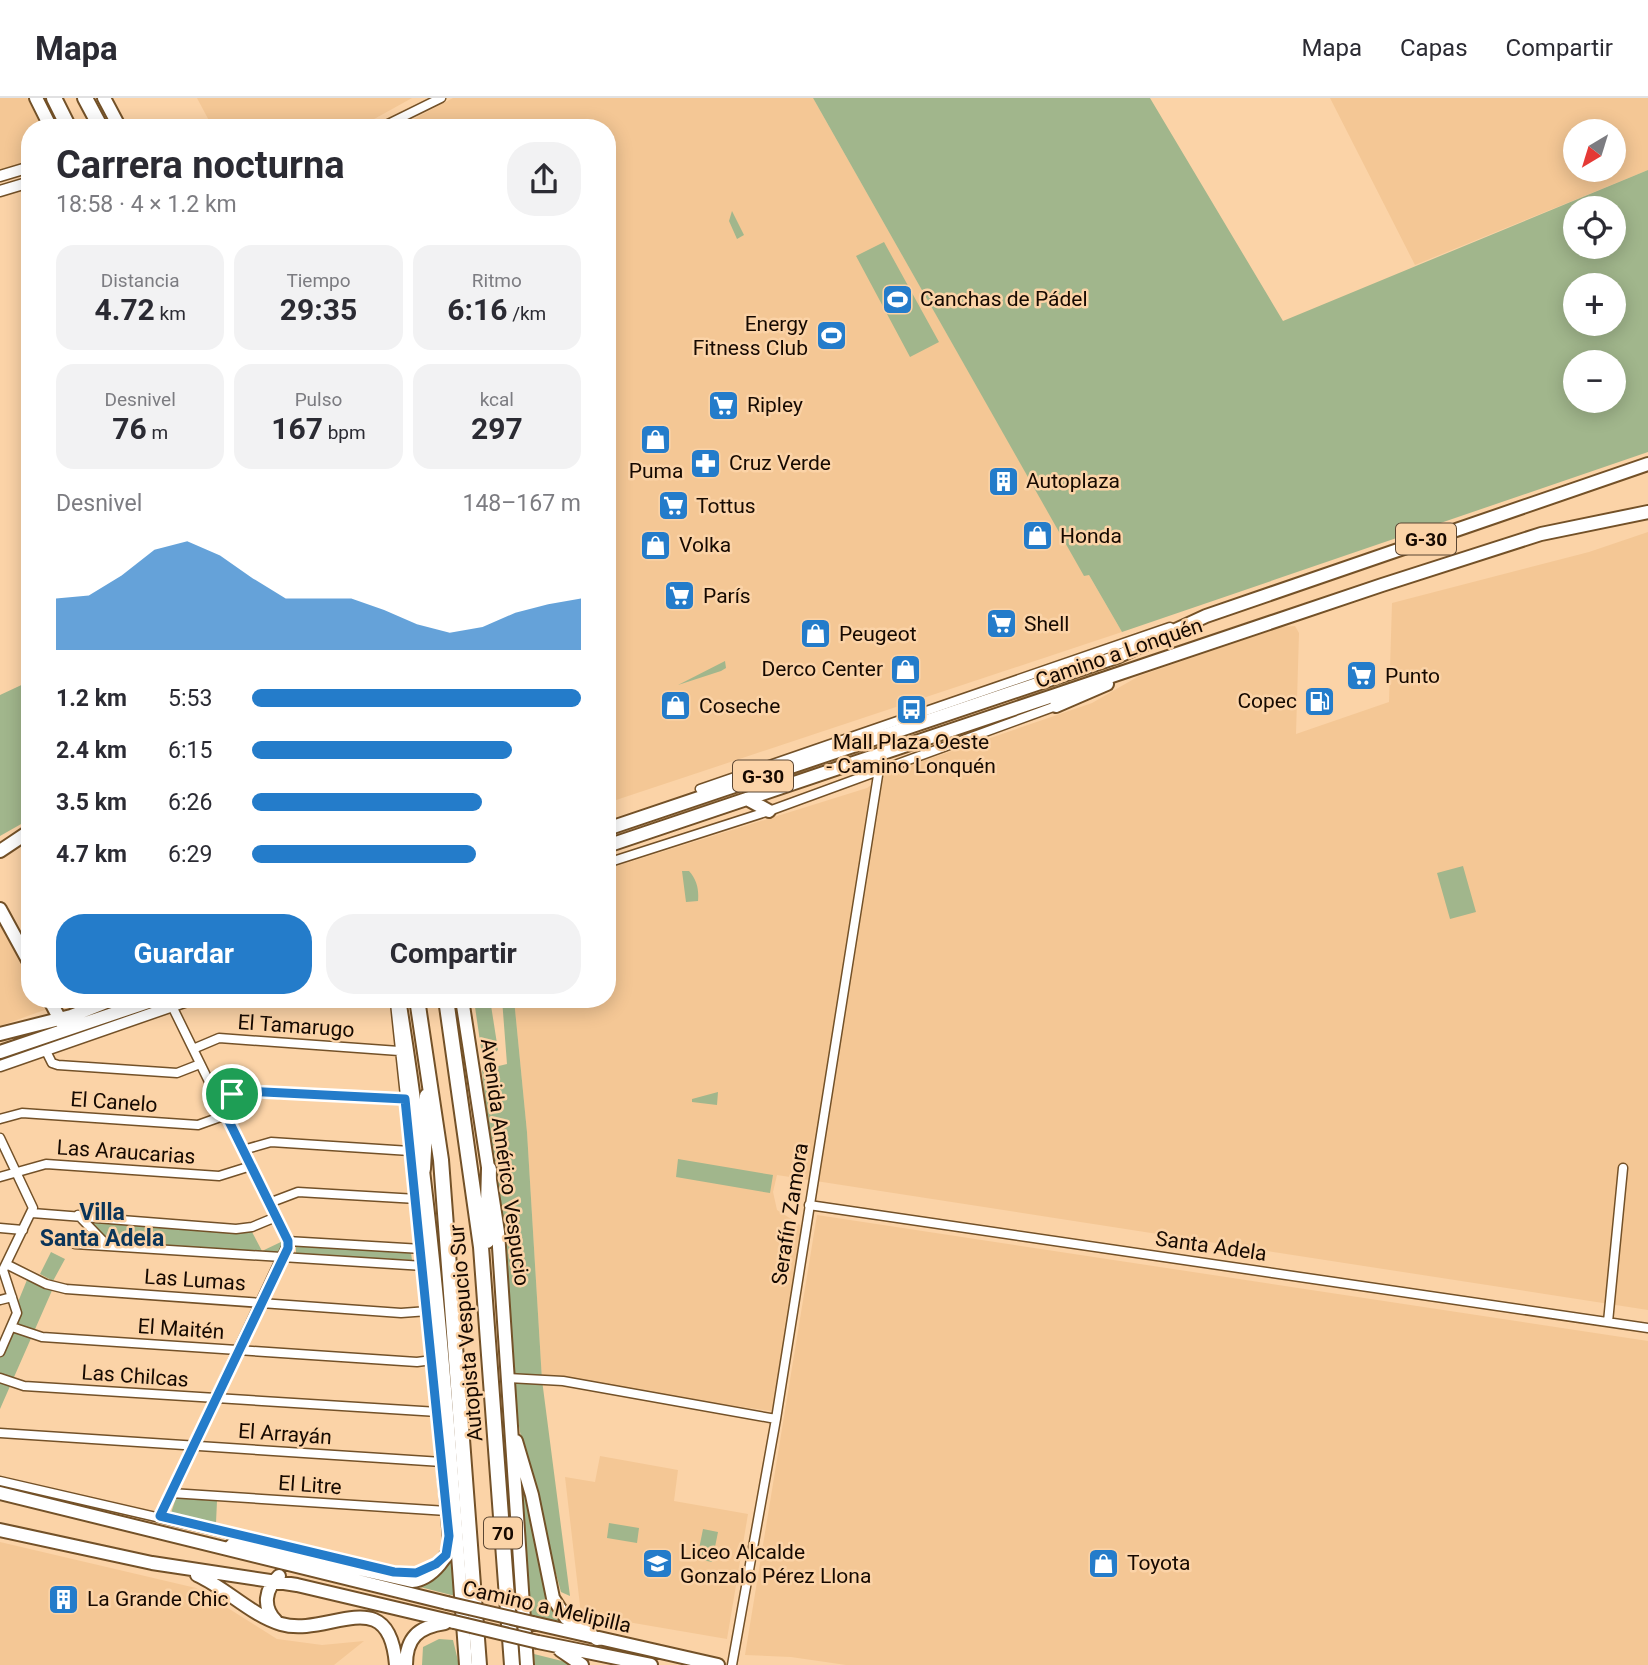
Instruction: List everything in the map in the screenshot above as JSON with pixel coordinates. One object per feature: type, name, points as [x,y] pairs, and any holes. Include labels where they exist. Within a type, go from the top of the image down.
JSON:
[{"type":"highway","points":[[54,98],[64,119]]},
{"type":"highway","points":[[85,98],[98,119]]},
{"type":"highway","points":[[95,98],[101,119]]},
{"type":"highway","name":"Autopista Vespucio Sur","points":[[419,1008],[429,1066],[442,1173],[479,1665]]},
{"type":"highway","name":"Autopista Vespucio Sur","points":[[447,1008],[469,1146],[485,1298],[512,1665]]},
{"type":"highway","points":[[423,1169],[429,1066]]},
{"type":"highway","points":[[485,1298],[489,1169]]},
{"type":"main road","points":[[36,98],[46,119]]},
{"type":"main road","points":[[104,98],[115,119]]},
{"type":"main road","name":"Camino a Lonquén","points":[[616,826],[1117,657],[1206,616],[1648,464]]},
{"type":"main road","name":"Camino a Lonquén","points":[[616,843],[1542,534],[1648,512]]},
{"type":"main road","points":[[1056,706],[1098,689],[1133,669]]},
{"type":"main road","points":[[632,820],[699,789]]},
{"type":"main road","points":[[747,799],[769,811]]},
{"type":"main road","points":[[0,851],[21,837]]},
{"type":"main road","points":[[0,909],[21,948]]},
{"type":"main road","points":[[54,1008],[63,1025]]},
{"type":"main road","points":[[0,1052],[96,1008]]},
{"type":"main road","points":[[0,1034],[63,1025],[124,1008]]},
{"type":"main road","points":[[397,1008],[423,1169],[440,1313],[466,1665]]},
{"type":"main road","name":"Avenida Américo Vespucio","points":[[464,1008],[502,1269],[508,1413],[527,1665]]},
{"type":"main road","points":[[465,1015],[466,1008]]},
{"type":"main road","points":[[508,1413],[532,1495],[553,1598],[566,1618],[597,1639]]},
{"type":"main road","name":"Camino a Melipilla","points":[[0,1493],[298,1568],[718,1665]]},
{"type":"main road","name":"Camino a Melipilla","points":[[0,1530],[184,1569],[274,1581],[554,1646],[651,1665]]},
{"type":"main road","points":[[211,1546],[263,1548],[412,1581],[426,1578],[446,1555],[457,1534]]},
{"type":"main road","points":[[279,1623],[272,1617],[267,1604],[274,1581],[298,1568]]},
{"type":"main road","points":[[184,1569],[220,1587],[279,1623],[291,1626],[356,1617],[372,1620],[391,1636],[396,1665]]},
{"type":"main road","points":[[406,1665],[406,1649],[415,1633],[428,1626],[453,1622]]},
{"type":"main road","points":[[554,1646],[582,1665]]},
{"type":"street","points":[[398,119],[441,98]]},
{"type":"street","points":[[0,176],[21,170]]},
{"type":"street","points":[[0,191],[21,185]]},
{"type":"street","name":"Camino a Lonquén","points":[[699,789],[1206,616]]},
{"type":"street","name":"Camino a Lonquén","points":[[616,860],[769,811],[1056,706]]},
{"type":"street","name":"Serafín Zamora","points":[[732,1665],[776,1419],[879,769]]},
{"type":"street","points":[[0,1066],[166,1008]]},
{"type":"street","points":[[160,1516],[284,1256],[288,1241],[173,1008]]},
{"type":"street","points":[[396,1008],[447,1511],[449,1541],[446,1555]]},
{"type":"street","name":"El Tamarugo","points":[[193,1049],[219,1038],[399,1051]]},
{"type":"street","points":[[46,1051],[52,1063],[58,1065],[177,1073],[200,1064]]},
{"type":"street","points":[[219,1101],[244,1091],[405,1099]]},
{"type":"street","name":"El Canelo","points":[[0,1119],[22,1113],[201,1125],[226,1115]]},
{"type":"street","points":[[0,1138],[33,1205],[32,1213],[5,1259],[3,1277],[17,1312],[0,1351]]},
{"type":"street","points":[[243,1150],[271,1142],[411,1151]]},
{"type":"street","name":"Las Araucarias","points":[[0,1177],[46,1164],[219,1176],[251,1166]]},
{"type":"street","points":[[1608,1322],[1623,1168]]},
{"type":"street","points":[[269,1203],[298,1192],[417,1199]]},
{"type":"street","name":"Santa Adela","points":[[809,1205],[1648,1328]]},
{"type":"street","points":[[32,1213],[236,1229],[252,1227],[276,1217]]},
{"type":"street","points":[[77,1215],[107,1245]]},
{"type":"street","points":[[0,1228],[23,1230]]},
{"type":"street","points":[[288,1241],[422,1249]]},
{"type":"street","points":[[75,1244],[424,1266]]},
{"type":"street","name":"Las Lumas","points":[[5,1259],[46,1284],[66,1289],[401,1312],[428,1311]]},
{"type":"street","points":[[0,1300],[12,1297]]},
{"type":"street","name":"El Maitén","points":[[12,1327],[42,1337],[417,1362],[432,1360]]},
{"type":"street","name":"Las Chilcas","points":[[0,1378],[23,1386],[438,1412]]},
{"type":"street","points":[[506,1378],[563,1381],[776,1419]]},
{"type":"street","name":"El Arrayán","points":[[0,1433],[442,1462]]},
{"type":"street","name":"Camino a Melipilla","points":[[0,1481],[402,1574],[430,1568],[446,1555]]},
{"type":"street","name":"El Litre","points":[[171,1493],[447,1511]]},
{"type":"shaded area","points":[[0,98],[27,98],[38,119],[21,119],[21,166],[0,171]]},
{"type":"shaded area","points":[[197,98],[412,98],[374,119],[208,119]]},
{"type":"shaded area","points":[[453,98],[813,98],[1084,575],[1089,575],[1122,632],[616,800],[616,119],[414,119]]},
{"type":"shaded area","points":[[1330,98],[1648,98],[1648,170],[1626,179],[1626,119],[1563,119],[1563,182],[1619,182],[1584,196],[1563,196],[1563,205],[1415,265]]},
{"type":"shaded area","points":[[1648,532],[1648,1310],[777,1175],[773,1192],[777,1210],[802,1226],[772,1411],[542,1380],[527,1132],[515,1008],[616,1008],[616,866],[867,788],[888,773],[1092,703],[1139,676],[1281,627],[1295,626],[1299,633],[1296,734],[1389,702],[1392,603],[1589,552]]},
{"type":"shaded area","points":[[0,918],[21,956],[21,1008],[50,1008],[0,1026]]},
{"type":"shaded area","points":[[817,1215],[1648,1341],[1648,1665],[846,1665],[791,1657],[745,1655]]},
{"type":"shaded area","name":"Liceo Alcalde Gonzalo Pérez Llona","points":[[600,1456],[678,1470],[674,1501],[748,1514],[727,1639],[581,1614],[565,1477],[595,1482]]},
{"type":"shaded area","points":[[0,1542],[196,1588],[277,1639],[322,1645],[364,1641],[334,1665],[0,1665]]},
{"type":"green space","points":[[813,98],[1150,98],[1283,321],[1563,205],[1563,259],[1626,259],[1626,196],[1585,196],[1619,182],[1626,182],[1626,179],[1648,170],[1648,452],[1122,632],[1089,575],[1084,576]]},
{"type":"green space","points":[[732,211],[744,235],[737,239],[729,221]]},
{"type":"green space","name":"Canchas de Pádel","points":[[884,242],[939,342],[910,357],[856,256]]},
{"type":"green space","points":[[725,661],[726,668],[721,671],[678,685]]},
{"type":"green space","points":[[21,685],[21,824],[0,836],[0,695]]},
{"type":"green space","points":[[1463,866],[1476,912],[1450,919],[1437,873]]},
{"type":"green space","points":[[682,871],[689,871],[694,878],[698,901],[686,902]]},
{"type":"green space","points":[[475,1008],[491,1008],[498,1050],[492,1055],[482,1055]]},
{"type":"green space","points":[[503,1008],[515,1008],[527,1132],[542,1380],[570,1596],[561,1592],[524,1455],[518,1420],[482,1070],[507,1064]]},
{"type":"green space","points":[[718,1092],[717,1105],[692,1102],[692,1099]]},
{"type":"green space","points":[[678,1159],[773,1175],[770,1193],[676,1177]]},
{"type":"green space","points":[[87,1221],[243,1230],[252,1232],[262,1251],[283,1241],[282,1252],[259,1252],[82,1241],[89,1227]]},
{"type":"green space","points":[[296,1244],[411,1253],[412,1260],[296,1254]]},
{"type":"green space","points":[[51,1252],[65,1259],[53,1281],[40,1274]]},
{"type":"green space","points":[[29,1275],[54,1286],[0,1409],[0,1346]]},
{"type":"green space","points":[[526,1492],[566,1623],[528,1615],[521,1495]]},
{"type":"green space","points":[[176,1498],[217,1501],[216,1523],[171,1513]]},
{"type":"green space","points":[[609,1523],[639,1528],[637,1543],[607,1538]]},
{"type":"green space","points":[[703,1529],[718,1532],[712,1562],[697,1559]]},
{"type":"green space","points":[[453,1555],[455,1596],[420,1587],[440,1574]]},
{"type":"green space","points":[[439,1639],[453,1640],[459,1665],[422,1665],[423,1647]]},
{"type":"green space","points":[[534,1654],[570,1663],[572,1665],[535,1665]]},
{"type":"place","name":"Canchas de Pádel","points":[[897,299]]},
{"type":"place","name":"Energy Fitness Club","points":[[831,336]]},
{"type":"place","name":"Ripley","points":[[724,405]]},
{"type":"place","name":"Puma","points":[[656,439]]},
{"type":"place","name":"Cruz Verde","points":[[706,463]]},
{"type":"place","name":"Autoplaza","points":[[1003,481]]},
{"type":"place","name":"Tottus","points":[[673,506]]},
{"type":"place","name":"Honda","points":[[1037,536]]},
{"type":"place","name":"Volka","points":[[656,545]]},
{"type":"place","name":"París","points":[[680,596]]},
{"type":"place","name":"Shell","points":[[1001,624]]},
{"type":"place","name":"Peugeot","points":[[816,634]]},
{"type":"place","name":"Derco Center","points":[[906,669]]},
{"type":"place","name":"Punto","points":[[1362,676]]},
{"type":"place","name":"Copec","points":[[1320,701]]},
{"type":"place","name":"Coseche","points":[[676,706]]},
{"type":"place","name":"Mall Plaza Oeste - Camino Lonquén","points":[[911,710]]},
{"type":"place","name":"Toyota","points":[[1104,1563]]},
{"type":"place","name":"Liceo Alcalde Gonzalo Pérez Llona","points":[[657,1564]]},
{"type":"place","name":"La Grande Chic","points":[[64,1599]]},
{"type":"district","name":"Villa Santa Adela","points":[[102,1225]]},
{"type":"route","points":[[244,1091],[405,1099],[449,1536],[446,1555],[422,1571],[402,1574],[160,1516],[288,1248],[288,1241],[219,1101],[232,1094],[244,1091]]}]
